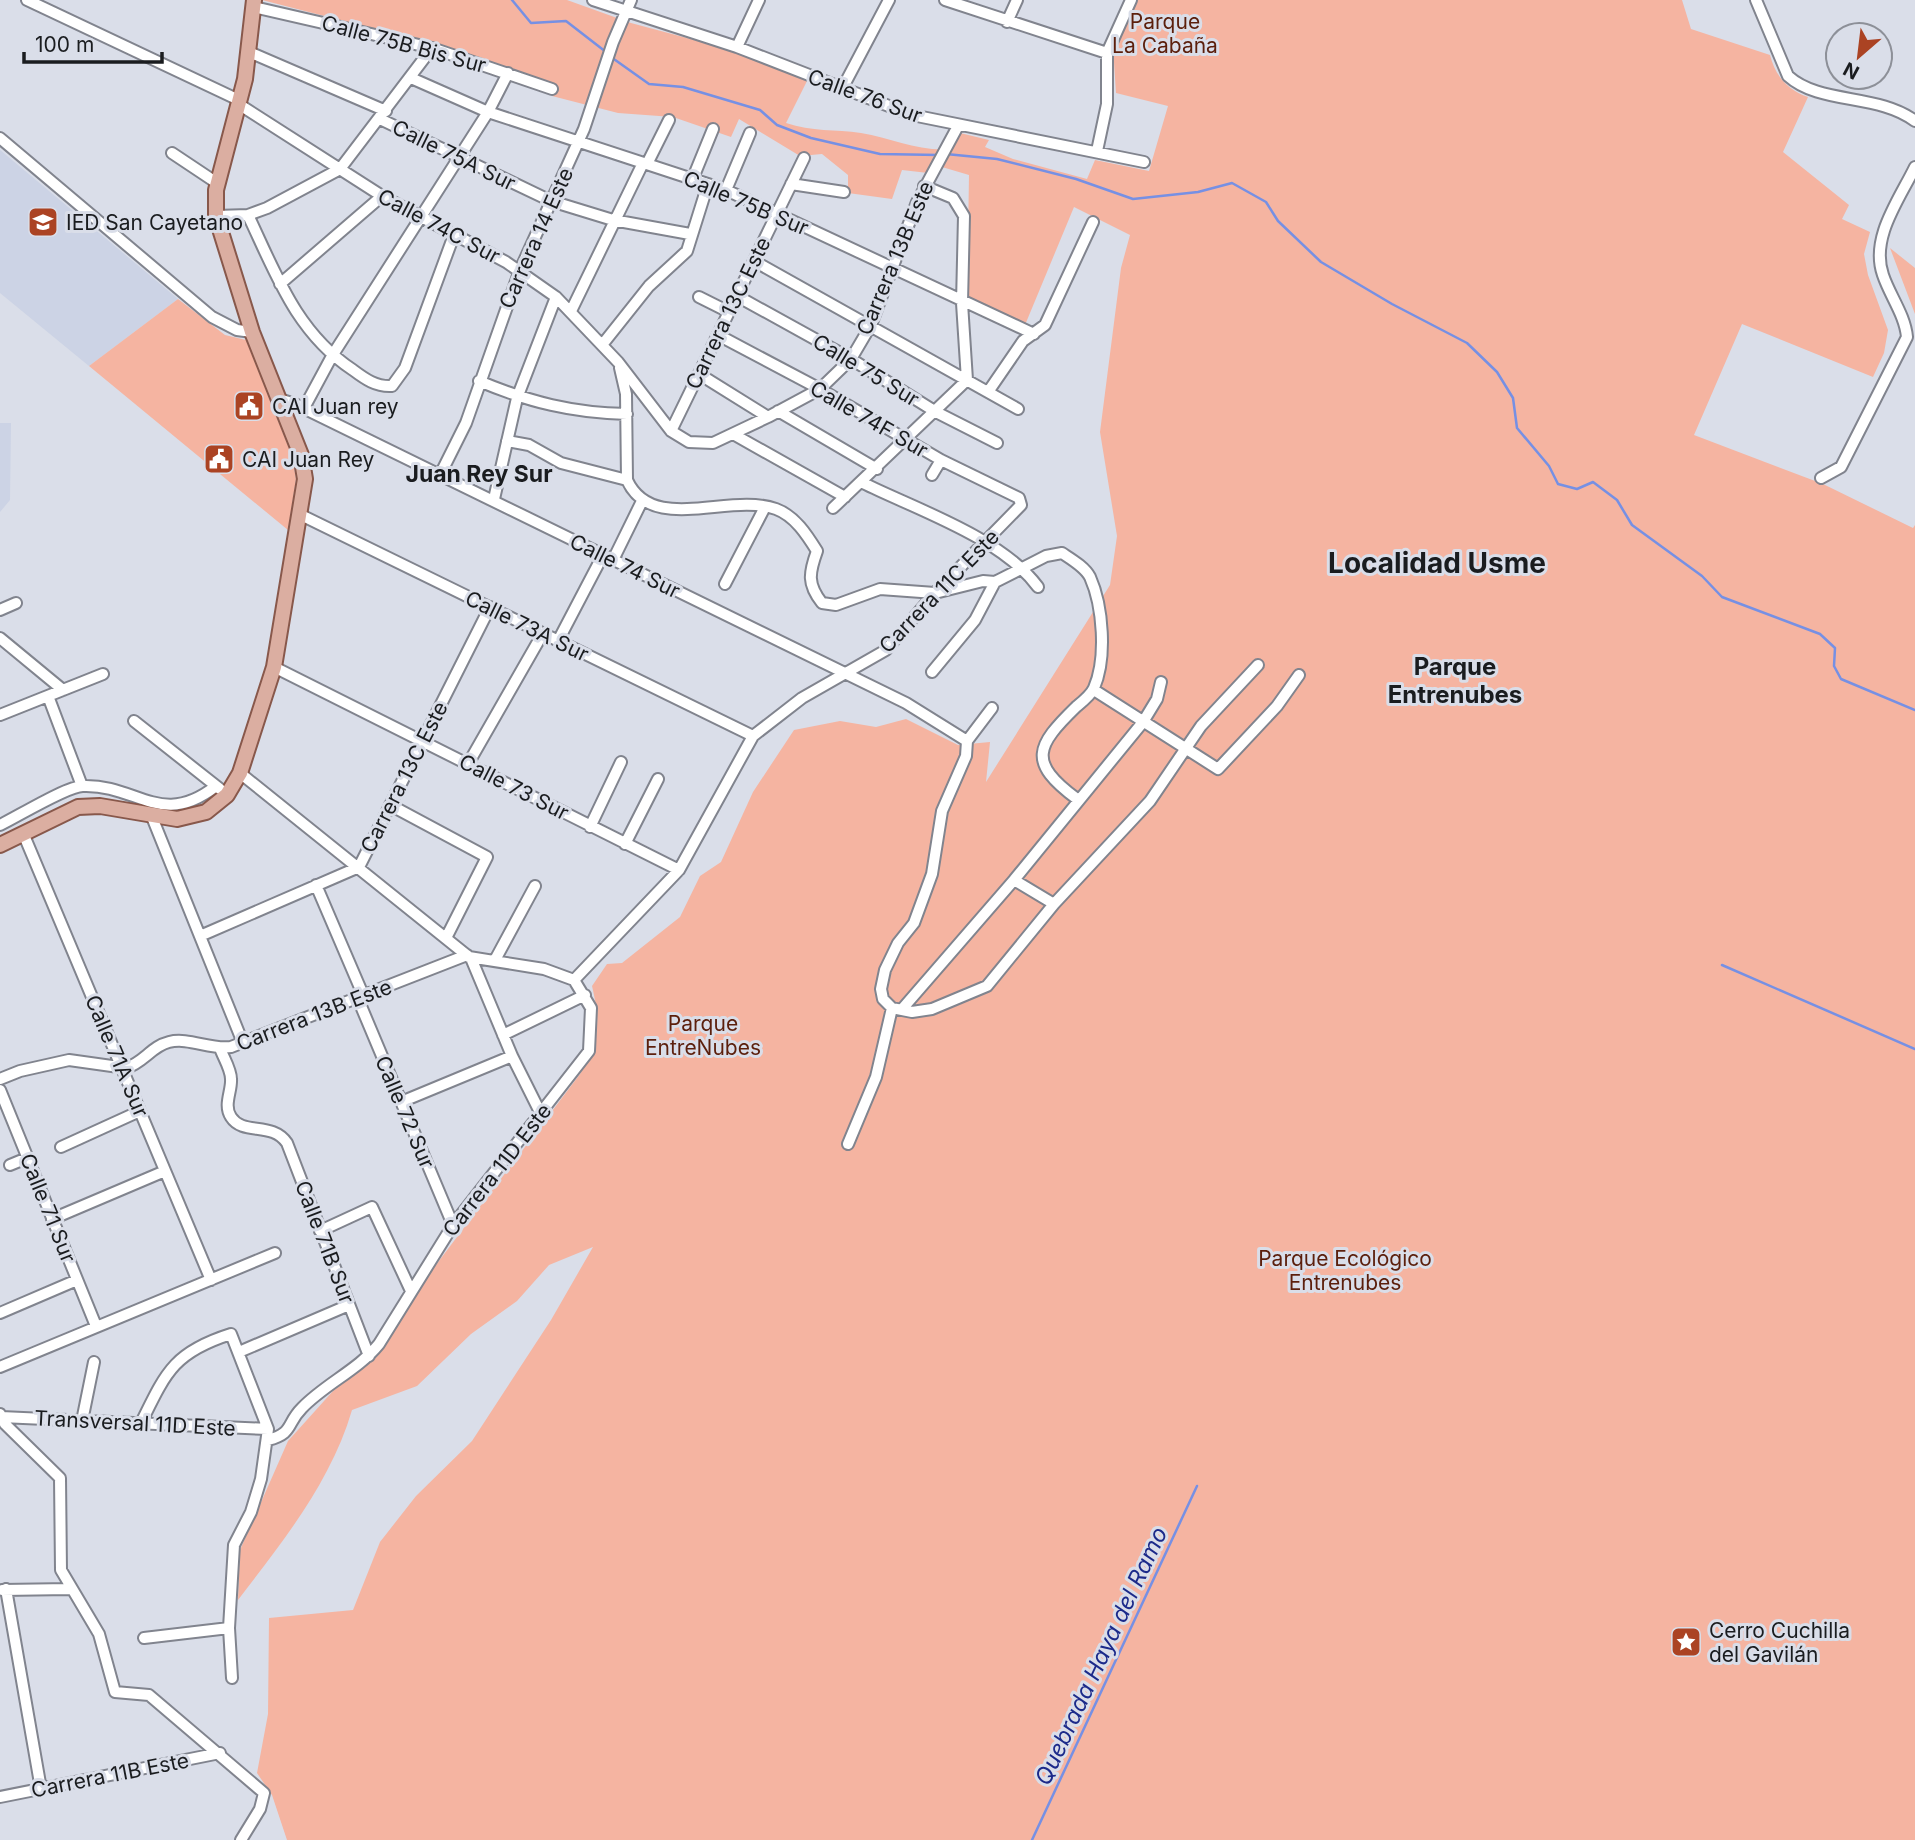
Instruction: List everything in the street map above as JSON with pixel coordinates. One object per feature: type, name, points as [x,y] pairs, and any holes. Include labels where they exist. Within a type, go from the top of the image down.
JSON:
[{"type":"main road","points":[[0,845],[65,811],[89,805],[152,817],[192,817],[216,805],[222,790],[240,773],[274,667],[305,491],[304,467],[252,332],[216,216],[217,183],[241,103],[254,3]]},
{"type":"street","name":"Calle 74C Sur","points":[[27,0],[241,103],[382,196],[520,270],[556,298],[618,362],[671,431]]},
{"type":"street","name":"Calle 76 Sur","points":[[593,0],[737,47],[912,115],[958,126],[1097,150],[1144,162]]},
{"type":"street","name":"Carrera 14 Este","points":[[440,475],[466,423],[520,270],[578,144],[612,42],[631,0]]},
{"type":"street","points":[[737,47],[759,0]]},
{"type":"street","points":[[842,89],[869,33],[889,0]]},
{"type":"street","points":[[945,0],[1107,53]]},
{"type":"street","points":[[1007,22],[1017,0]]},
{"type":"street","points":[[1097,150],[1107,104],[1107,53],[1131,0]]},
{"type":"street","points":[[1756,0],[1788,76],[1798,85],[1868,101],[1915,121]]},
{"type":"street","name":"Calle 75B Bis Sur","points":[[254,3],[432,48],[552,89]]},
{"type":"street","points":[[216,216],[248,215],[286,199],[340,169],[432,48]]},
{"type":"street","name":"Calle 75A Sur","points":[[249,52],[383,115],[458,158],[551,201],[613,220],[691,233]]},
{"type":"street","points":[[304,408],[332,356],[488,112],[508,73]]},
{"type":"street","name":"Calle 75B Sur","points":[[411,78],[488,112],[578,144],[726,190],[962,303],[1034,334]]},
{"type":"street","points":[[570,312],[613,220],[670,120]]},
{"type":"street","name":"Carrera 13B Este","points":[[671,431],[689,442],[713,443],[820,389],[851,359],[870,325],[924,186],[958,126]]},
{"type":"street","points":[[693,178],[713,129]]},
{"type":"street","points":[[726,190],[750,133]]},
{"type":"street","points":[[0,138],[212,317],[237,330],[252,332]]},
{"type":"street","points":[[172,153],[217,183]]},
{"type":"street","name":"Carrera 13C Este","points":[[671,431],[804,158]]},
{"type":"street","points":[[1822,478],[1841,467],[1907,337],[1906,327],[1882,274],[1879,245],[1915,167]]},
{"type":"street","points":[[602,345],[649,286],[687,251],[708,184]]},
{"type":"street","points":[[791,184],[844,192]]},
{"type":"street","points":[[834,508],[967,380],[962,303],[965,228],[961,206],[943,192],[924,186]]},
{"type":"street","points":[[280,284],[382,196]]},
{"type":"street","points":[[248,215],[280,284],[309,333],[332,356],[381,387],[392,386],[405,368],[454,235]]},
{"type":"street","points":[[988,392],[1023,341],[1045,325],[1093,222]]},
{"type":"street","points":[[754,261],[1018,409]]},
{"type":"street","name":"Calle 75 Sur","points":[[737,296],[851,359],[936,412],[997,443]]},
{"type":"street","points":[[699,297],[729,312]]},
{"type":"street","points":[[494,499],[517,398],[556,298]]},
{"type":"street","name":"Calle 74F Sur","points":[[718,335],[820,389],[941,460],[1021,501]]},
{"type":"street","points":[[618,362],[626,394],[627,480],[642,501],[665,510],[740,503],[777,509],[802,527],[817,551],[809,574],[811,589],[821,603],[836,606],[880,589],[935,593],[995,582],[1046,556],[1062,553],[1090,576],[1104,634],[1094,690],[1049,734],[1043,747],[1045,767],[1058,785],[1077,799]]},
{"type":"street","points":[[699,374],[877,469]]},
{"type":"street","points":[[479,382],[517,398],[563,410],[627,414]]},
{"type":"street","name":"Calle 74 Sur","points":[[279,399],[304,408],[494,499],[608,558],[906,703],[967,741]]},
{"type":"street","points":[[733,434],[845,497]]},
{"type":"street","points":[[507,441],[529,445],[561,463],[627,480]]},
{"type":"street","points":[[932,475],[941,460]]},
{"type":"street","points":[[863,483],[984,542],[1023,567],[1038,587]]},
{"type":"street","points":[[558,641],[642,501]]},
{"type":"street","name":"Carrera 11C Este","points":[[574,980],[678,870],[753,736],[802,698],[842,672],[886,650],[935,593],[1014,515],[1021,501]]},
{"type":"street","points":[[725,584],[765,507]]},
{"type":"street","name":"Calle 73A Sur","points":[[301,515],[753,736]]},
{"type":"street","points":[[932,672],[975,620],[995,582]]},
{"type":"street","points":[[0,610],[16,603]]},
{"type":"street","name":"Carrera 13C Este","points":[[200,936],[359,867],[490,607]]},
{"type":"street","points":[[468,764],[543,633]]},
{"type":"street","points":[[0,638],[63,690]]},
{"type":"street","points":[[992,708],[967,741],[966,756],[942,811],[932,874],[914,923],[898,943],[885,970],[881,989],[883,999],[897,1008],[912,1012],[932,1009],[986,986],[1054,904],[1150,801],[1201,726],[1258,665]]},
{"type":"street","name":"Calle 73 Sur","points":[[274,667],[678,870]]},
{"type":"street","points":[[0,715],[103,674]]},
{"type":"street","points":[[1094,690],[1218,769],[1277,706],[1299,675]]},
{"type":"street","points":[[848,1144],[876,1077],[897,1008],[1014,880],[1077,799],[1143,722],[1157,699],[1161,682]]},
{"type":"street","points":[[48,696],[82,786]]},
{"type":"street","points":[[134,721],[222,790]]},
{"type":"street","points":[[590,827],[621,762]]},
{"type":"street","points":[[240,773],[469,956],[512,1056],[541,1114]]},
{"type":"street","points":[[625,844],[658,779]]},
{"type":"street","points":[[0,825],[82,786],[172,805],[197,800],[222,790]]},
{"type":"street","points":[[390,805],[485,854],[488,859],[446,938]]},
{"type":"street","points":[[152,817],[243,1043]]},
{"type":"street","name":"Calle 71A Sur","points":[[23,833],[211,1280]]},
{"type":"street","points":[[1014,880],[1054,904]]},
{"type":"street","name":"Calle 72 Sur","points":[[316,885],[401,1102],[453,1225]]},
{"type":"street","points":[[495,960],[535,886]]},
{"type":"street","points":[[469,956],[544,969],[574,980]]},
{"type":"street","name":"Carrera 13B Este","points":[[122,1068],[132,1066],[154,1049],[174,1041],[220,1048],[243,1043],[469,956]]},
{"type":"street","name":"Carrera 11D Este","points":[[268,1435],[288,1432],[299,1410],[369,1356],[453,1225],[589,1051],[591,1008],[574,980]]},
{"type":"street","points":[[503,1035],[585,995]]},
{"type":"street","name":"Calle 71B Sur","points":[[220,1048],[231,1078],[228,1110],[231,1118],[247,1127],[276,1131],[287,1143],[369,1356]]},
{"type":"street","points":[[401,1102],[512,1056]]},
{"type":"street","points":[[0,1079],[20,1071],[69,1060],[122,1068]]},
{"type":"street","name":"Calle 71 Sur","points":[[0,1090],[96,1326]]},
{"type":"street","points":[[61,1147],[139,1111]]},
{"type":"street","points":[[10,1165],[27,1157]]},
{"type":"street","points":[[52,1219],[165,1171]]},
{"type":"street","points":[[320,1231],[372,1207],[411,1291]]},
{"type":"street","points":[[0,1367],[275,1253]]},
{"type":"street","points":[[0,1313],[77,1280]]},
{"type":"street","points":[[239,1352],[349,1305]]},
{"type":"street","points":[[141,1423],[156,1391],[177,1362],[192,1348],[231,1334],[268,1435],[251,1512],[234,1545],[229,1628],[232,1678]]},
{"type":"street","points":[[82,1421],[94,1362]]},
{"type":"street","points":[[2,1420],[60,1478],[61,1570],[99,1634],[114,1692],[149,1695],[261,1788],[263,1801],[241,1840]]},
{"type":"street","name":"Transversal 11D Este","points":[[2,1420],[141,1423],[268,1435]]},
{"type":"street","points":[[41,1789],[3,1590],[70,1589]]},
{"type":"street","points":[[144,1638],[229,1628]]},
{"type":"street","name":"Carrera 11B Este","points":[[0,1797],[220,1753]]},
{"type":"shaded area","name":"IED San Cayetano","points":[[0,150],[178,299],[89,366],[0,293]]},
{"type":"shaded area","points":[[0,423],[11,423],[10,500],[0,512]]},
{"type":"green space","name":"Parque Ecológico Entrenubes","points":[[262,0],[567,0],[631,23],[728,49],[807,81],[786,123],[814,129],[861,133],[917,147],[940,149],[952,149],[960,133],[989,140],[985,147],[1013,159],[1087,179],[1095,160],[1149,171],[1168,106],[1116,93],[1113,47],[1136,0],[1682,0],[1691,29],[1770,55],[1783,81],[1808,97],[1783,152],[1849,205],[1842,219],[1870,232],[1864,254],[1868,275],[1888,330],[1884,353],[1873,377],[1742,324],[1694,435],[1823,484],[1913,528],[1915,525],[1915,1840],[287,1840],[272,1795],[257,1773],[268,1714],[269,1618],[353,1610],[380,1542],[416,1496],[472,1441],[551,1320],[593,1247],[549,1265],[517,1301],[471,1334],[417,1386],[352,1410],[332,1462],[319,1486],[238,1600],[240,1550],[288,1441],[333,1391],[377,1356],[414,1294],[580,1074],[595,1041],[597,1011],[592,986],[607,964],[622,963],[680,917],[700,876],[721,862],[753,792],[794,730],[840,721],[876,727],[906,719],[958,745],[990,742],[986,782],[1110,585],[1117,536],[1100,432],[1121,268],[1130,235],[1074,207],[1025,325],[967,300],[969,175],[942,167],[937,174],[902,170],[892,199],[848,193],[848,175],[822,154],[800,156],[739,119],[731,137],[673,117],[618,113],[552,96],[555,87],[414,39]]},
{"type":"green space","points":[[1890,248],[1915,268],[1915,314]]},
{"type":"green space","points":[[178,299],[225,335],[246,340],[292,456],[296,479],[288,530],[89,366]]},
{"type":"waterway","points":[[512,0],[531,23],[566,21],[606,52]]},
{"type":"waterway","points":[[611,57],[649,84],[683,87],[760,110],[777,125],[811,138],[880,154],[939,155]]},
{"type":"waterway","points":[[946,154],[997,159],[1076,179],[1133,199],[1198,192],[1232,183],[1266,202],[1278,221],[1321,262],[1392,304],[1467,343],[1497,372],[1513,398],[1517,428],[1549,466],[1558,484],[1577,489],[1593,482],[1617,500],[1632,525],[1702,576],[1722,597],[1820,634],[1835,648],[1834,666],[1841,679],[1915,710]]},
{"type":"waterway","points":[[1722,965],[1915,1049]]},
{"type":"waterway","name":"Quebrada Haya del Ramo","points":[[1032,1840],[1197,1486]]},
{"type":"place","name":"IED San Cayetano","points":[[43,222]]},
{"type":"place","name":"CAI Juan rey","points":[[249,406]]},
{"type":"place","name":"CAI Juan Rey","points":[[219,459]]},
{"type":"place","name":"Cerro Cuchilla del Gavilán","points":[[1686,1642]]},
{"type":"district","name":"Juan Rey Sur","points":[[479,474]]},
{"type":"district","name":"Localidad Usme","points":[[1437,563]]},
{"type":"district","name":"Parque Entrenubes","points":[[1455,680]]},
{"type":"park label","name":"Parque La Cabaña","points":[[1165,33]]},
{"type":"park label","name":"Parque EntreNubes","points":[[703,1035]]}]
